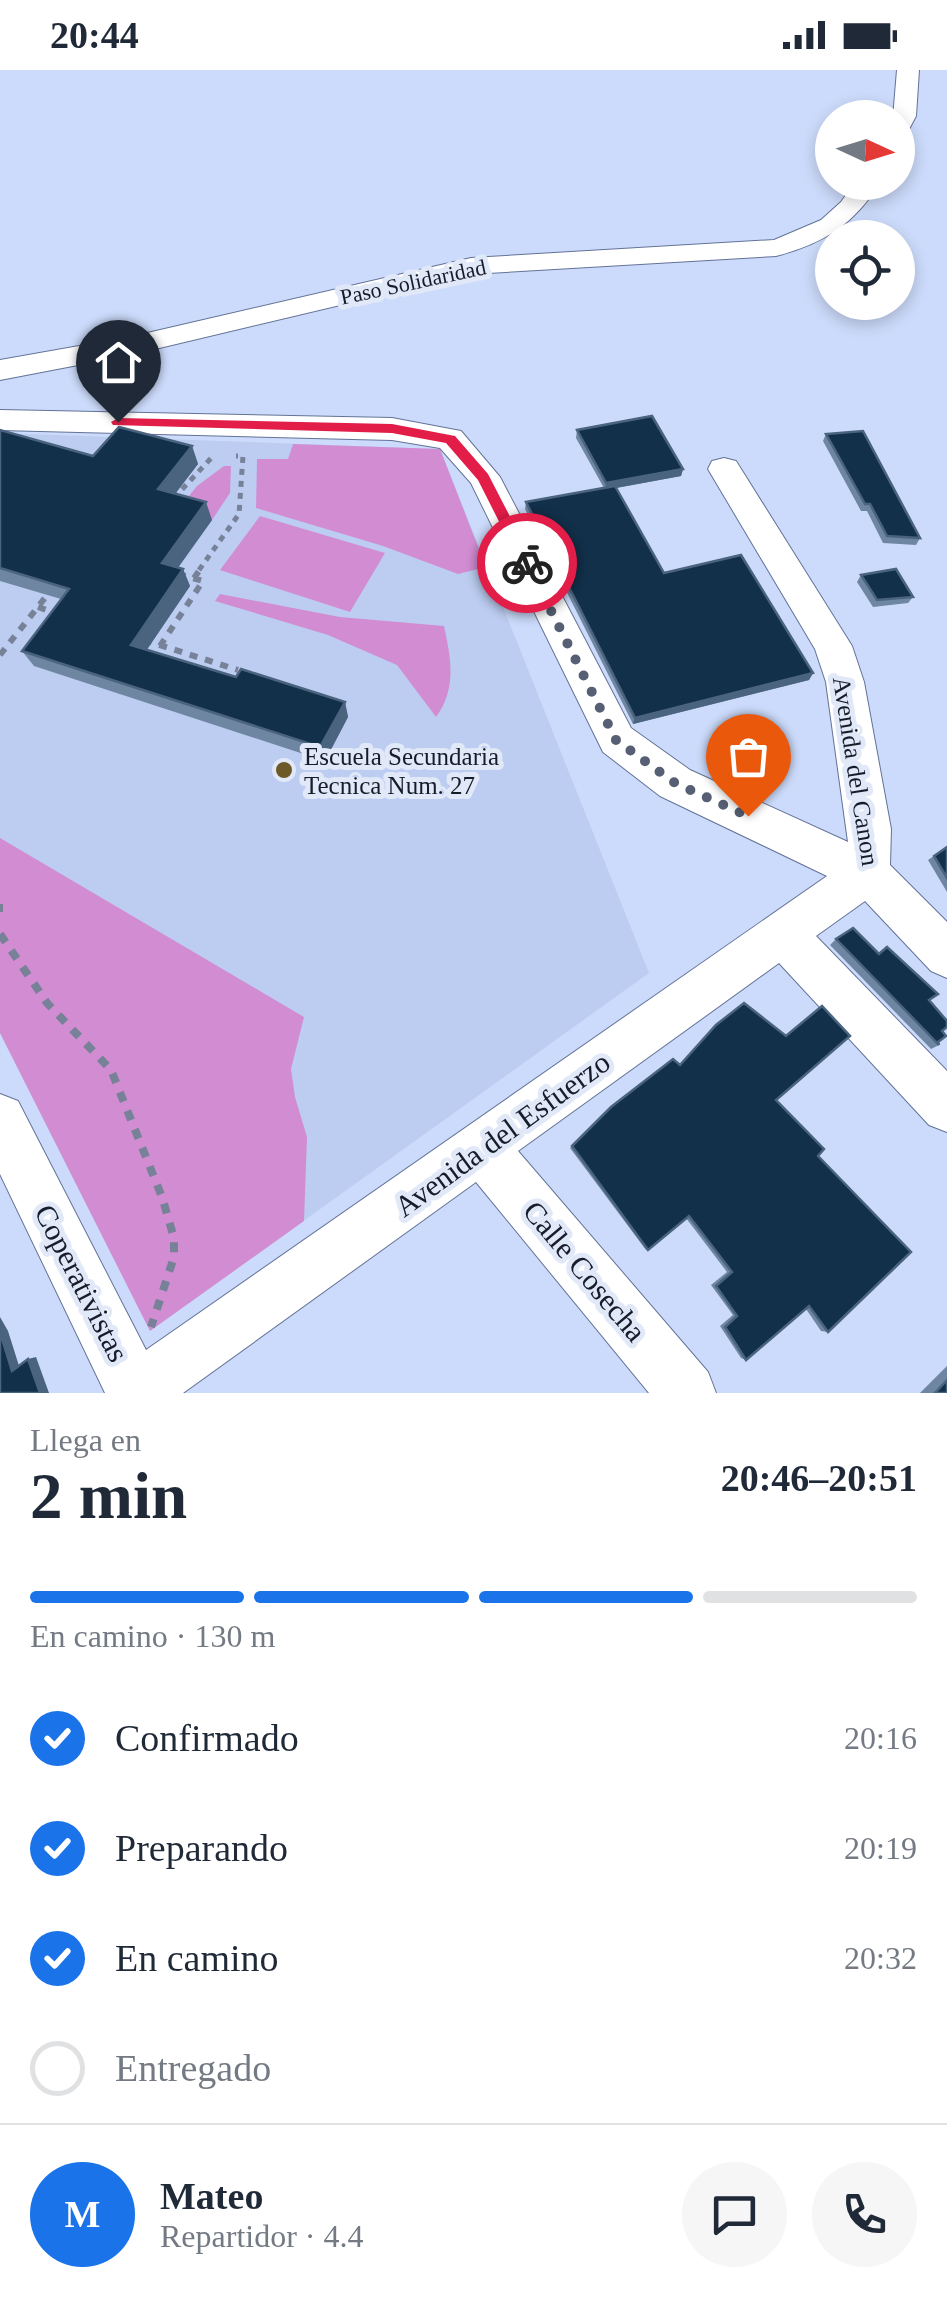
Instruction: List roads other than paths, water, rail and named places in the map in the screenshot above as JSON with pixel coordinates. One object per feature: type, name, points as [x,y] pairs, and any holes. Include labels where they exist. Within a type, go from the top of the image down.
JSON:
[{"type":"street","points":[[906,100],[908,70]]},
{"type":"street","name":"Paso Solidaridad","points":[[0,370],[130,346],[471,266],[776,248],[820,234],[858,200]]},
{"type":"street","points":[[0,420],[392,428],[450,439],[484,477],[616,740],[675,783],[868,872]]},
{"type":"street","name":"Avenida del Canon","points":[[724,469],[833,646],[845,682],[870,829],[868,872],[947,954]]},
{"type":"street","name":"Avenida del Esfuerzo","points":[[136,1393],[868,872]]},
{"type":"street","points":[[782,933],[947,1108]]},
{"type":"street","name":"Coperativistas","points":[[0,1118],[136,1393]]},
{"type":"street","name":"Calle Cosecha","points":[[482,1149],[687,1393]]},
{"type":"place","name":"Escuela Secundaria Tecnica Num. 27","points":[[284,770]]}]
